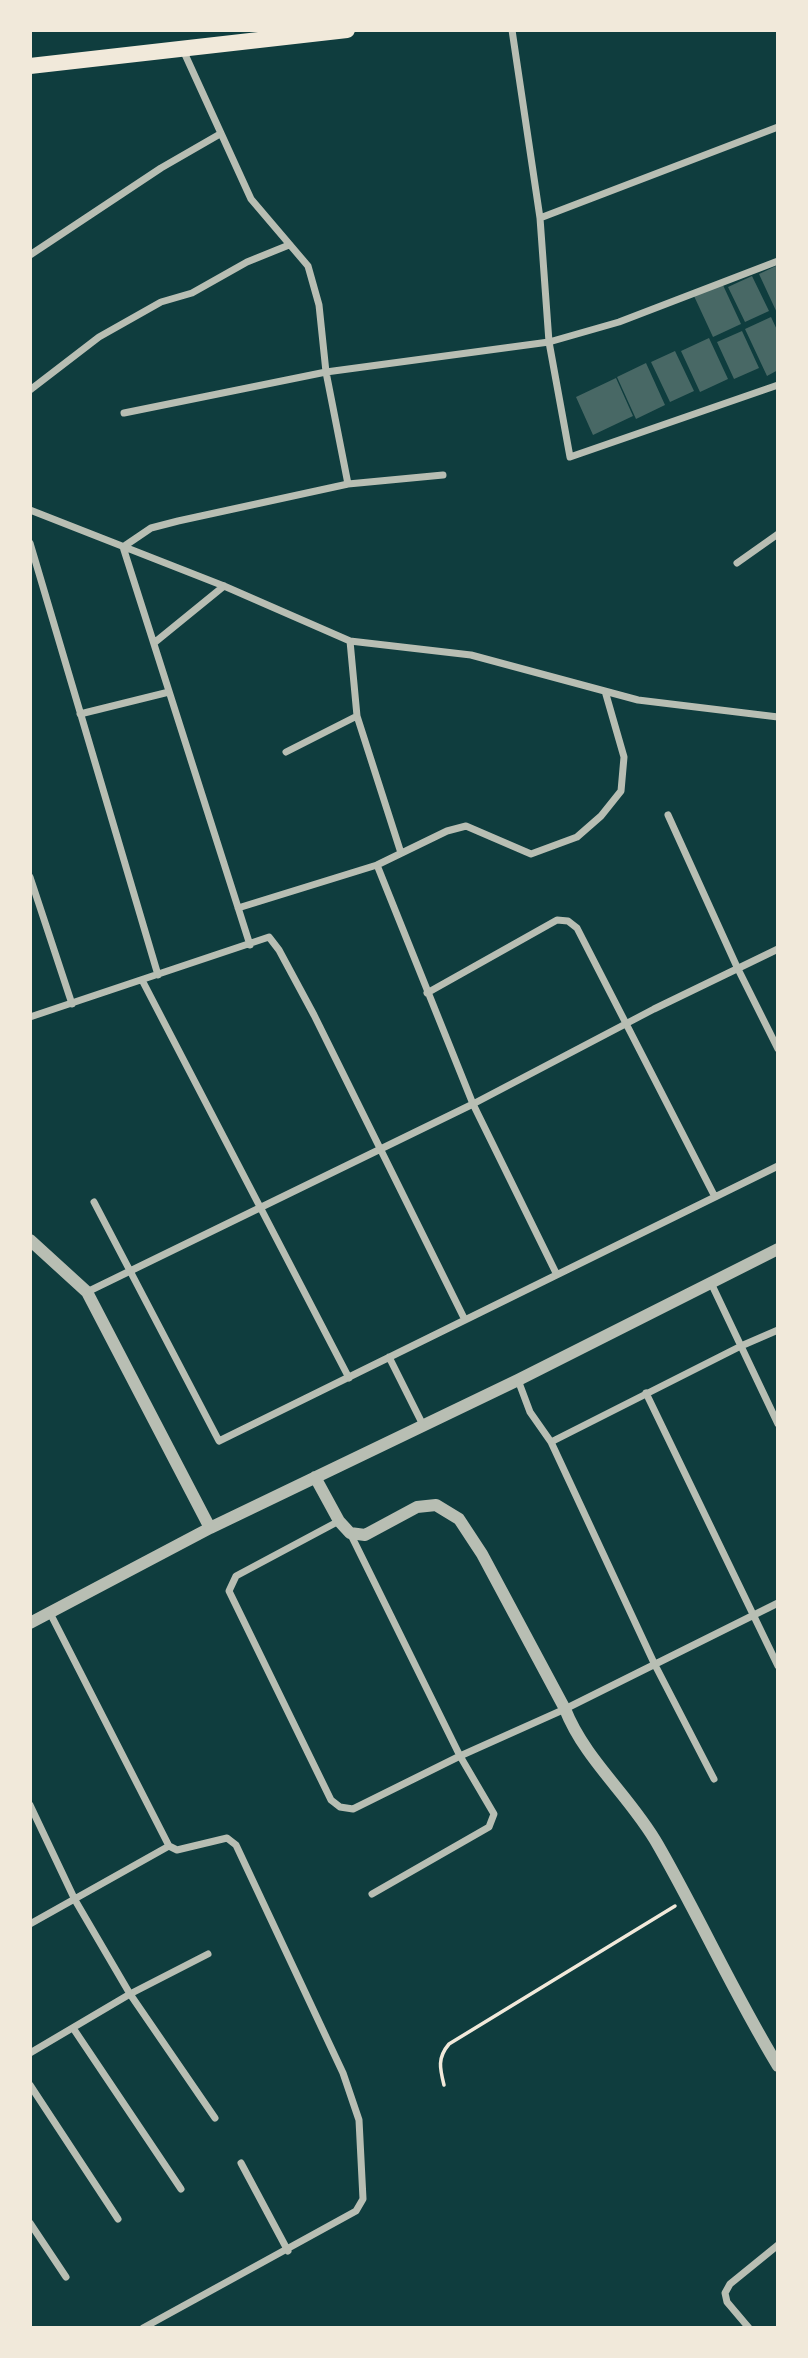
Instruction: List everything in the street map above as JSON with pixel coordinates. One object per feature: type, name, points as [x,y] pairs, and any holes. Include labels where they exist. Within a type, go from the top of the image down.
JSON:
[{"type":"main road","points":[[30,66],[347,30]]},
{"type":"street","points":[[512,30],[540,218],[549,342],[570,457],[778,384]]},
{"type":"street","points":[[183,50],[251,199],[308,266],[320,306],[326,372],[348,484]]},
{"type":"street","points":[[540,218],[778,127]]},
{"type":"street","points":[[30,254],[160,168],[220,134]]},
{"type":"street","points":[[30,390],[99,337],[161,302],[192,293],[247,262],[289,245]]},
{"type":"street","points":[[124,413],[326,372],[549,342],[619,322],[778,261]]},
{"type":"street","points":[[123,547],[151,528],[348,484],[443,475]]},
{"type":"street","points":[[30,510],[224,586],[350,641],[471,655],[638,700],[778,717]]},
{"type":"street","points":[[737,563],[778,534]]},
{"type":"street","points":[[30,543],[158,975]]},
{"type":"street","points":[[123,547],[250,945]]},
{"type":"street","points":[[153,643],[224,586]]},
{"type":"street","points":[[350,641],[357,716],[401,853]]},
{"type":"street","points":[[80,714],[169,691]]},
{"type":"street","points":[[238,908],[377,865],[447,831],[466,827],[531,854],[577,837],[601,816],[621,791],[624,757],[604,691]]},
{"type":"street","points":[[286,752],[357,716]]},
{"type":"street","points":[[668,815],[737,967],[778,1049]]},
{"type":"street","points":[[377,865],[473,1104],[556,1273]]},
{"type":"street","points":[[30,877],[72,1003]]},
{"type":"street","points":[[427,993],[557,920],[568,921],[577,928],[715,1197]]},
{"type":"street","points":[[30,1017],[269,937],[279,950],[381,1149],[464,1318]]},
{"type":"street","points":[[87,1293],[473,1104],[737,967],[778,949]]},
{"type":"street","points":[[142,980],[349,1378]]},
{"type":"street","points":[[94,1202],[219,1441],[464,1318],[778,1166]]},
{"type":"street","points":[[30,1240],[87,1293],[210,1528]]},
{"type":"street","points":[[30,1623],[210,1528],[518,1380],[778,1249]]},
{"type":"street","points":[[710,1283],[778,1424]]},
{"type":"street","points":[[551,1442],[778,1330]]},
{"type":"street","points":[[389,1357],[423,1425]]},
{"type":"street","points":[[518,1380],[530,1412],[551,1442],[654,1663],[714,1779]]},
{"type":"street","points":[[646,1393],[778,1666]]},
{"type":"street","points":[[314,1477],[339,1521],[350,1533],[460,1756],[494,1814],[489,1827],[372,1894]]},
{"type":"street","points":[[350,1533],[365,1535],[417,1507],[436,1505],[459,1519],[482,1554],[565,1709],[574,1731],[629,1801],[658,1844],[778,2066]]},
{"type":"street","points":[[339,1521],[236,1576],[229,1591],[331,1800],[340,1807],[353,1809],[460,1756],[565,1709],[778,1603]]},
{"type":"street","points":[[50,1614],[169,1846],[177,1850],[227,1839],[236,1845],[343,2073],[359,2120],[363,2199],[356,2211],[288,2251],[143,2328]]},
{"type":"street","points":[[30,1805],[75,1900],[130,1994],[215,2118]]},
{"type":"street","points":[[30,1924],[169,1846]]},
{"type":"street","points":[[30,2053],[130,1994],[208,1954]]},
{"type":"street","points":[[73,2028],[181,2189]]},
{"type":"street","points":[[30,2085],[118,2219]]},
{"type":"street","points":[[241,2162],[288,2251]]},
{"type":"street","points":[[30,2225],[66,2277]]},
{"type":"street","points":[[749,2328],[727,2302],[725,2293],[730,2284],[778,2245]]},
{"type":"path","points":[[444,2085],[439,2065],[442,2052],[449,2044],[686,1899]]},
{"type":"building","points":[[778,265],[778,315],[759,274]]},
{"type":"building","points":[[752,276],[769,311],[745,322],[728,287]]},
{"type":"building","points":[[722,283],[741,324],[713,337],[694,296]]},
{"type":"building","points":[[771,317],[778,332],[778,370],[767,376],[745,329]]},
{"type":"building","points":[[742,331],[759,368],[734,379],[717,342]]},
{"type":"building","points":[[709,338],[728,379],[700,392],[681,351]]},
{"type":"building","points":[[675,351],[694,391],[670,402],[651,362]]},
{"type":"building","points":[[646,363],[665,405],[636,419],[617,377]]},
{"type":"building","points":[[616,378],[633,416],[593,435],[576,397]]}]
